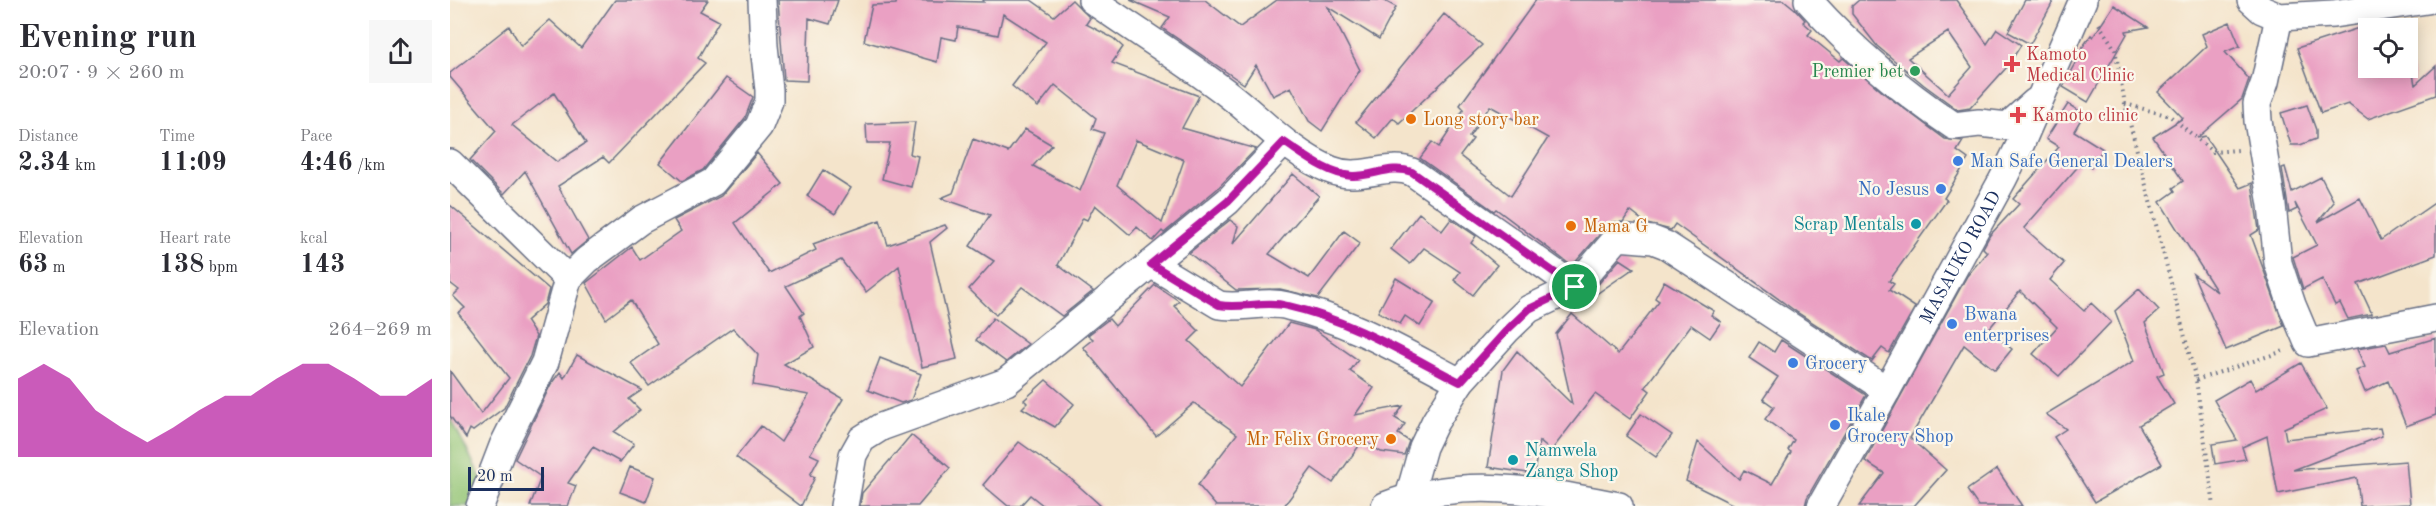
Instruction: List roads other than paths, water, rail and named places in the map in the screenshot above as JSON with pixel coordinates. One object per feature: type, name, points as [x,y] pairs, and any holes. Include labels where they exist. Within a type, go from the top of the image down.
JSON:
[{"type":"street","points":[[480,506],[503,446],[545,362],[568,279],[587,260],[641,220],[713,182],[759,126],[769,102],[762,0]]},
{"type":"street","points":[[1092,0],[1226,92],[1284,142],[1333,171],[1352,176],[1394,169],[1412,172],[1575,287]]},
{"type":"street","points":[[1808,0],[1836,31],[1909,96],[1954,126],[1979,123],[2008,126],[2042,95]]},
{"type":"street","points":[[2251,0],[2262,10],[2279,17],[2333,14],[2427,0]]},
{"type":"street","name":"MASAUKO ROAD","points":[[1821,506],[2003,178],[2083,1]]},
{"type":"street","points":[[2279,17],[2258,105],[2258,121],[2272,205],[2278,263],[2308,343],[2436,318]]},
{"type":"street","points":[[844,506],[853,455],[862,440],[881,427],[1006,382],[1228,201],[1284,142]]},
{"type":"street","points":[[450,163],[568,279]]},
{"type":"street","points":[[1397,501],[1435,422],[1460,382],[1529,309],[1575,287],[1618,237],[1653,240],[1666,245],[1887,390]]},
{"type":"street","points":[[1151,264],[1219,305],[1230,307],[1273,303],[1327,316],[1460,382]]},
{"type":"street","points":[[1397,501],[1468,487],[1527,491],[1583,503],[1619,506]]},
{"type":"place","name":"Kamoto Medical Clinic","points":[[2012,64]]},
{"type":"place","name":"Premier bet","points":[[1915,71]]},
{"type":"place","name":"Kamoto clinic","points":[[2018,115]]},
{"type":"place","name":"Long story bar","points":[[1411,119]]},
{"type":"place","name":"Man Safe General Dealers","points":[[1958,161]]},
{"type":"place","name":"No Jesus","points":[[1941,189]]},
{"type":"place","name":"Scrap Mentals","points":[[1916,224]]},
{"type":"place","name":"Mama G","points":[[1571,226]]},
{"type":"place","name":"Bwana enterprises","points":[[1952,324]]},
{"type":"place","name":"Grocery","points":[[1793,363]]},
{"type":"place","name":"Ikale Grocery Shop","points":[[1835,425]]},
{"type":"place","name":"Mr Felix Grocery","points":[[1391,439]]},
{"type":"place","name":"Namwela Zanga Shop","points":[[1513,460]]}]
